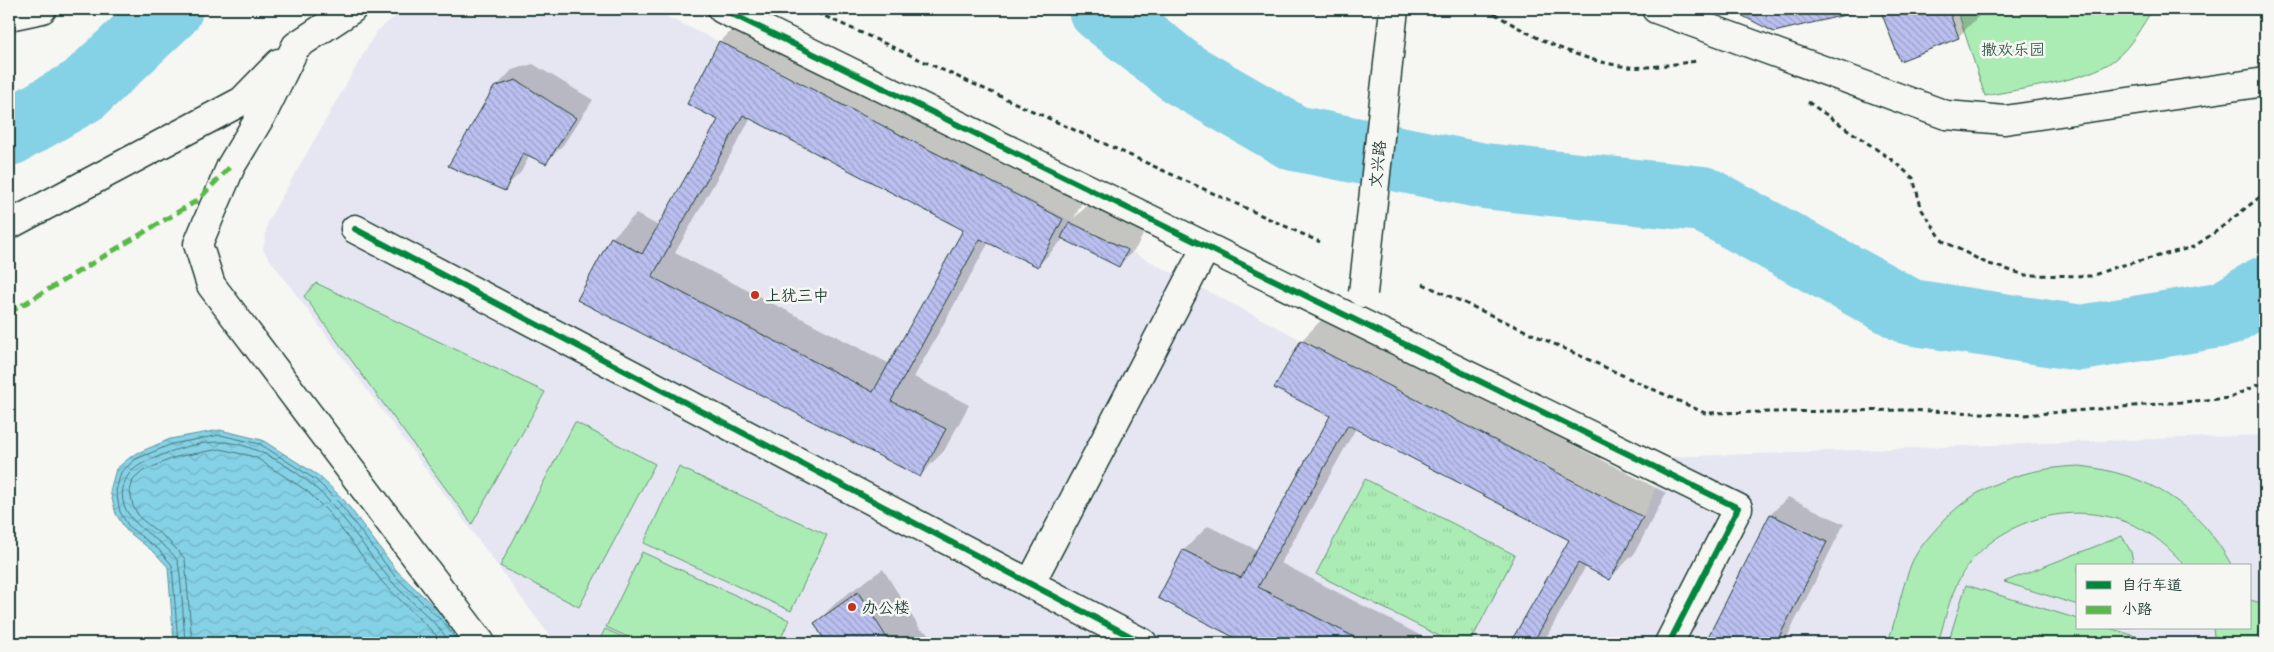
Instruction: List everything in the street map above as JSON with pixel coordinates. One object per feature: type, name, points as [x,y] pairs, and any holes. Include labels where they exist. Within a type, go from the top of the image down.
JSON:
[{"type":"main road","points":[[9,16],[42,9]]},
{"type":"main road","points":[[9,225],[242,101],[296,46],[352,9]]},
{"type":"main road","points":[[722,9],[1738,508],[1669,643]]},
{"type":"main road","name":"文兴路","points":[[1356,319],[1363,293],[1394,9]]},
{"type":"main road","points":[[1656,9],[1946,116],[2005,120],[2265,82]]},
{"type":"main road","points":[[296,46],[264,111],[231,166],[198,244],[211,285],[480,643]]},
{"type":"main road","points":[[355,229],[1031,582],[1143,643]]},
{"type":"main road","points":[[1031,582],[1206,247]]},
{"type":"path","points":[[809,9],[1320,242]]},
{"type":"path","points":[[1487,9],[1517,28],[1577,55],[1630,68],[1700,60]]},
{"type":"path","points":[[1800,97],[1892,160],[1913,178],[1922,210],[1944,241],[1986,263],[2025,275],[2091,276],[2116,267],[2193,247],[2265,193]]},
{"type":"path","points":[[1424,284],[1704,413],[1907,410],[2025,415],[2230,398],[2265,381]]},
{"type":"shaded area","name":"上犹三中","points":[[404,9],[651,9],[728,46],[1128,250],[1643,517],[1669,457],[2265,435],[2265,643],[555,643],[263,250],[268,221],[376,32]]},
{"type":"green space","name":"撒欢乐园","points":[[1957,9],[2153,9],[2126,49],[2114,60],[2102,67],[2088,74],[2070,79],[1985,96]]},
{"type":"green space","points":[[316,283],[545,392],[472,524],[304,296]]},
{"type":"green space","points":[[575,422],[655,464],[579,607],[500,566]]},
{"type":"green space","points":[[2080,466],[2128,476],[2169,496],[2204,525],[2219,544],[2231,564],[2183,564],[2154,536],[2131,524],[2110,517],[2088,514],[2065,514],[2043,518],[2021,525],[2001,535],[1983,548],[1968,565],[1953,593],[1938,643],[1888,643],[1912,562],[1925,542],[1950,514],[1983,490],[2000,482],[2019,475],[2059,467]]},
{"type":"green space","points":[[679,467],[827,535],[791,611],[644,543]]},
{"type":"green space","points":[[1365,479],[1515,555],[1470,643],[1453,643],[1316,574]]},
{"type":"green space","points":[[2122,536],[2131,552],[2134,564],[2076,564],[2076,604],[2004,582]]},
{"type":"green space","points":[[642,552],[789,620],[779,643],[641,643],[606,627]]},
{"type":"green space","points":[[1966,585],[2076,618],[2076,630],[2116,630],[2159,643],[1948,643]]},
{"type":"green space","points":[[2252,601],[2265,604],[2265,613],[2256,643],[2215,643],[2213,630],[2252,630]]},
{"type":"green space","points":[[605,629],[636,643],[598,643]]},
{"type":"water","points":[[220,430],[262,440],[319,476],[344,500],[397,571],[450,622],[465,643],[174,643],[168,567],[155,553],[126,530],[116,514],[110,491],[116,469],[133,455],[170,439]]},
{"type":"building","points":[[1729,9],[1870,9],[1774,32]]},
{"type":"building","points":[[1880,9],[1948,9],[1959,38],[1900,61]]},
{"type":"building","points":[[719,41],[1063,219],[1038,267],[980,239],[891,401],[946,429],[920,477],[577,300],[611,237],[642,254],[718,120],[687,104]],"holes":[[[743,115],[963,230],[873,392],[652,277]]]},
{"type":"building","points":[[516,80],[576,118],[546,164],[523,153],[505,191],[448,166],[494,87]]},
{"type":"building","points":[[1069,222],[1128,250],[1119,267],[1061,238]]},
{"type":"building","points":[[1301,340],[1643,517],[1610,580],[1578,563],[1533,643],[1510,643],[1569,540],[1348,425],[1258,587],[1366,643],[1245,643],[1158,598],[1183,550],[1241,578],[1330,416],[1274,388]]},
{"type":"building","points":[[1770,514],[1827,542],[1776,643],[1705,643]]},
{"type":"building","name":"办公楼","points":[[858,592],[890,643],[826,643],[814,623]]},
{"type":"waterway","points":[[9,133],[84,90],[170,9]]},
{"type":"waterway","points":[[1101,9],[1183,74],[1294,138],[1484,176],[1703,199],[1910,312],[2081,338],[2225,314],[2265,289]]},
{"type":"marked path","points":[[9,313],[198,200],[231,166]]},
{"type":"cycle path","points":[[722,9],[1738,508],[1669,643]]},
{"type":"cycle path","points":[[355,229],[1143,643]]},
{"type":"place","name":"上犹三中","points":[[755,295]]},
{"type":"place","name":"办公楼","points":[[852,607]]}]
